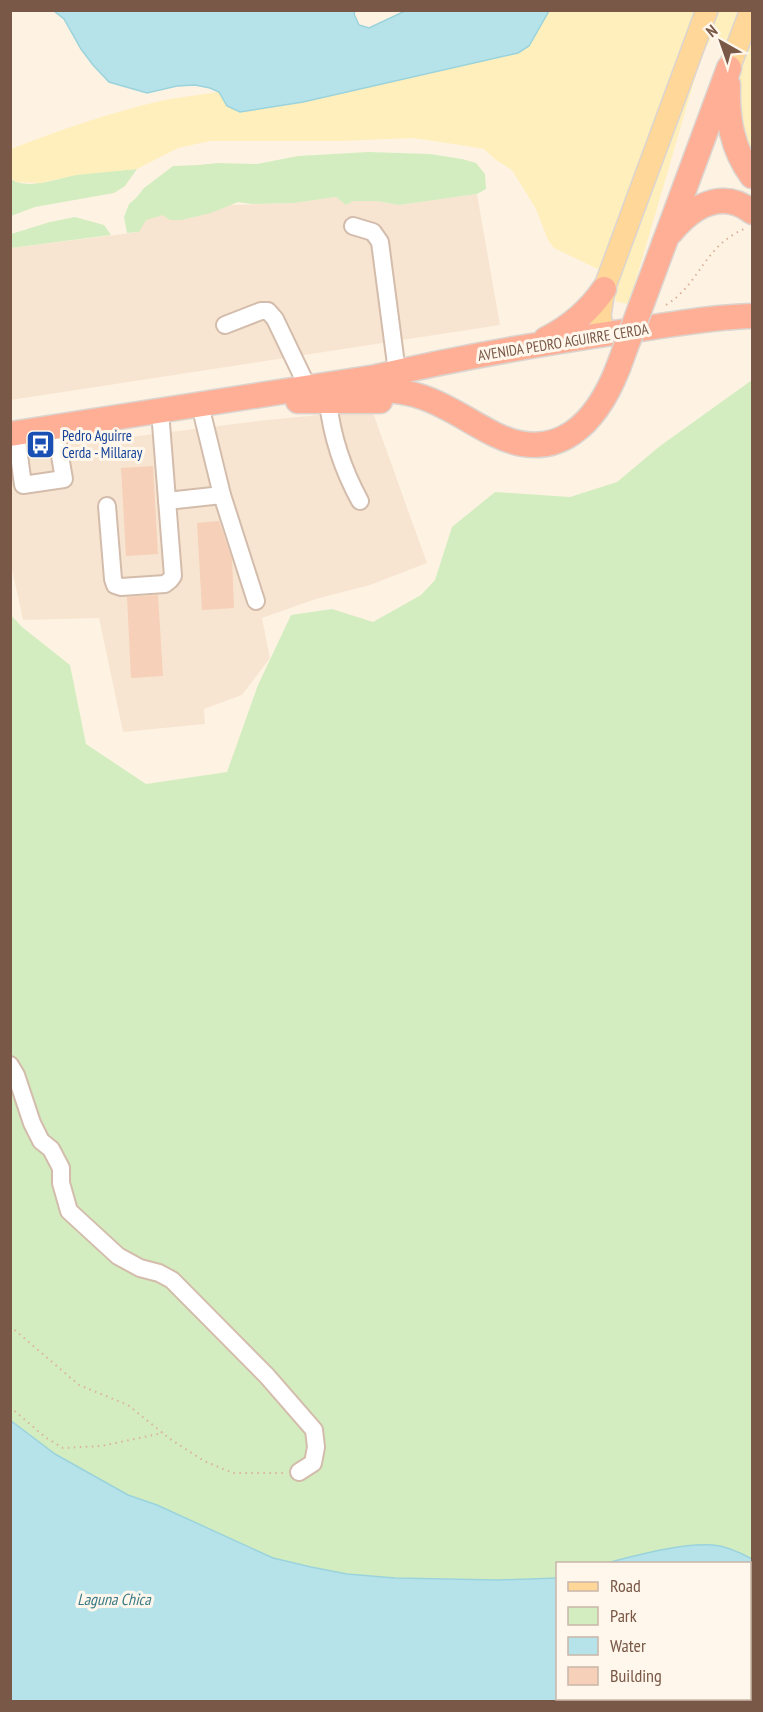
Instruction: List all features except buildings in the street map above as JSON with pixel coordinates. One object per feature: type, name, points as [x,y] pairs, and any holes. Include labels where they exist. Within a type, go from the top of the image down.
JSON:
[{"type":"highway","points":[[729,68],[729,124],[736,148],[753,176]]},
{"type":"highway","points":[[308,388],[369,389],[428,399],[508,440],[529,445],[548,444],[564,439],[582,426],[607,393],[611,350],[665,241],[729,68]]},
{"type":"highway","points":[[665,241],[681,221],[691,212],[706,204],[732,202],[753,212]]},
{"type":"highway","points":[[528,347],[567,327],[587,310],[604,289]]},
{"type":"highway","points":[[696,321],[753,297]]},
{"type":"highway","name":"AVENIDA PEDRO AGUIRRE CERDA","points":[[13,434],[387,375],[528,347],[611,350],[696,321],[753,316]]},
{"type":"highway","name":"AVENIDA PEDRO AGUIRRE CERDA","points":[[387,375],[432,376],[466,372],[753,328]]},
{"type":"highway","points":[[239,399],[328,402],[372,400],[430,410],[459,422],[486,429]]},
{"type":"main road","points":[[611,350],[600,316],[604,289],[707,10]]},
{"type":"main road","points":[[729,68],[751,10]]},
{"type":"street","points":[[353,226],[373,232],[380,242],[387,375]]},
{"type":"street","points":[[225,325],[261,311],[268,311],[275,319],[308,388]]},
{"type":"street","points":[[328,402],[338,450],[360,501]]},
{"type":"street","points":[[200,405],[222,495],[256,601]]},
{"type":"street","points":[[107,506],[113,579],[116,585],[121,587],[165,584],[172,576],[160,411]]},
{"type":"street","points":[[13,434],[23,485],[64,479],[55,427]]},
{"type":"street","points":[[167,501],[222,495]]},
{"type":"street","points":[[10,1065],[16,1075],[32,1123],[41,1141],[51,1149],[61,1168],[61,1183],[69,1211],[118,1256],[172,1280],[267,1376],[299,1412],[314,1430],[316,1447],[313,1463],[300,1472]]},
{"type":"path","points":[[664,306],[686,288],[715,248],[733,234],[753,226]]},
{"type":"path","points":[[10,1326],[79,1385],[128,1405],[204,1461],[233,1473],[300,1472]]},
{"type":"path","points":[[10,1407],[45,1437],[63,1448],[101,1446],[163,1433]]},
{"type":"shaded area","points":[[477,194],[500,325],[11,400],[11,248],[139,232],[137,208],[294,203],[336,197],[346,205],[353,201],[377,201],[399,205]]},
{"type":"shaded area","points":[[372,410],[427,563],[370,585],[316,599],[262,618],[270,658],[242,695],[204,709],[205,724],[123,732],[99,618],[23,620],[11,565],[10,452],[266,420]]},
{"type":"green space","points":[[368,152],[430,154],[476,163],[485,174],[486,189],[477,194],[399,205],[377,201],[353,201],[346,205],[336,197],[294,203],[238,202],[211,213],[181,220],[170,220],[163,215],[146,220],[139,232],[127,233],[124,217],[129,204],[144,188],[173,166],[218,163],[257,164],[298,156]]},
{"type":"green space","points":[[137,169],[125,186],[114,193],[35,207],[11,216],[10,178],[25,184],[34,184],[80,174]]},
{"type":"green space","points":[[75,217],[104,225],[111,235],[11,248],[11,234]]},
{"type":"green space","points":[[752,380],[752,1559],[714,1545],[671,1548],[611,1562],[556,1562],[556,1578],[498,1580],[395,1578],[347,1574],[273,1558],[157,1505],[128,1495],[55,1454],[11,1420],[10,614],[22,627],[70,665],[86,744],[146,784],[227,772],[258,685],[291,615],[332,609],[373,622],[421,595],[435,580],[452,527],[495,492],[570,497],[617,482],[660,446]]},
{"type":"sand","points":[[549,11],[752,11],[752,156],[739,157],[730,44],[713,36],[702,54],[629,304],[617,302],[611,293],[604,272],[554,248],[548,240],[536,209],[512,170],[484,149],[413,138],[339,141],[210,141],[178,148],[137,169],[76,175],[40,183],[16,182],[11,178],[11,149],[103,116],[160,101],[219,92],[227,106],[241,112],[303,102],[518,53],[529,46]]},
{"type":"water","points":[[54,11],[355,11],[359,25],[369,28],[405,11],[549,11],[529,46],[518,53],[303,102],[240,112],[227,106],[219,92],[210,88],[195,85],[177,86],[147,93],[109,82],[81,49],[64,19]]},
{"type":"water","name":"Laguna Chica","points":[[10,1420],[55,1454],[128,1495],[157,1505],[273,1558],[347,1574],[395,1578],[498,1580],[556,1578],[556,1700],[751,1700],[751,1562],[611,1562],[659,1550],[700,1545],[723,1547],[752,1559],[752,1701],[11,1701]]},
{"type":"place","name":"Pedro Aguirre Cerda - Millaray","points":[[41,444]]}]
